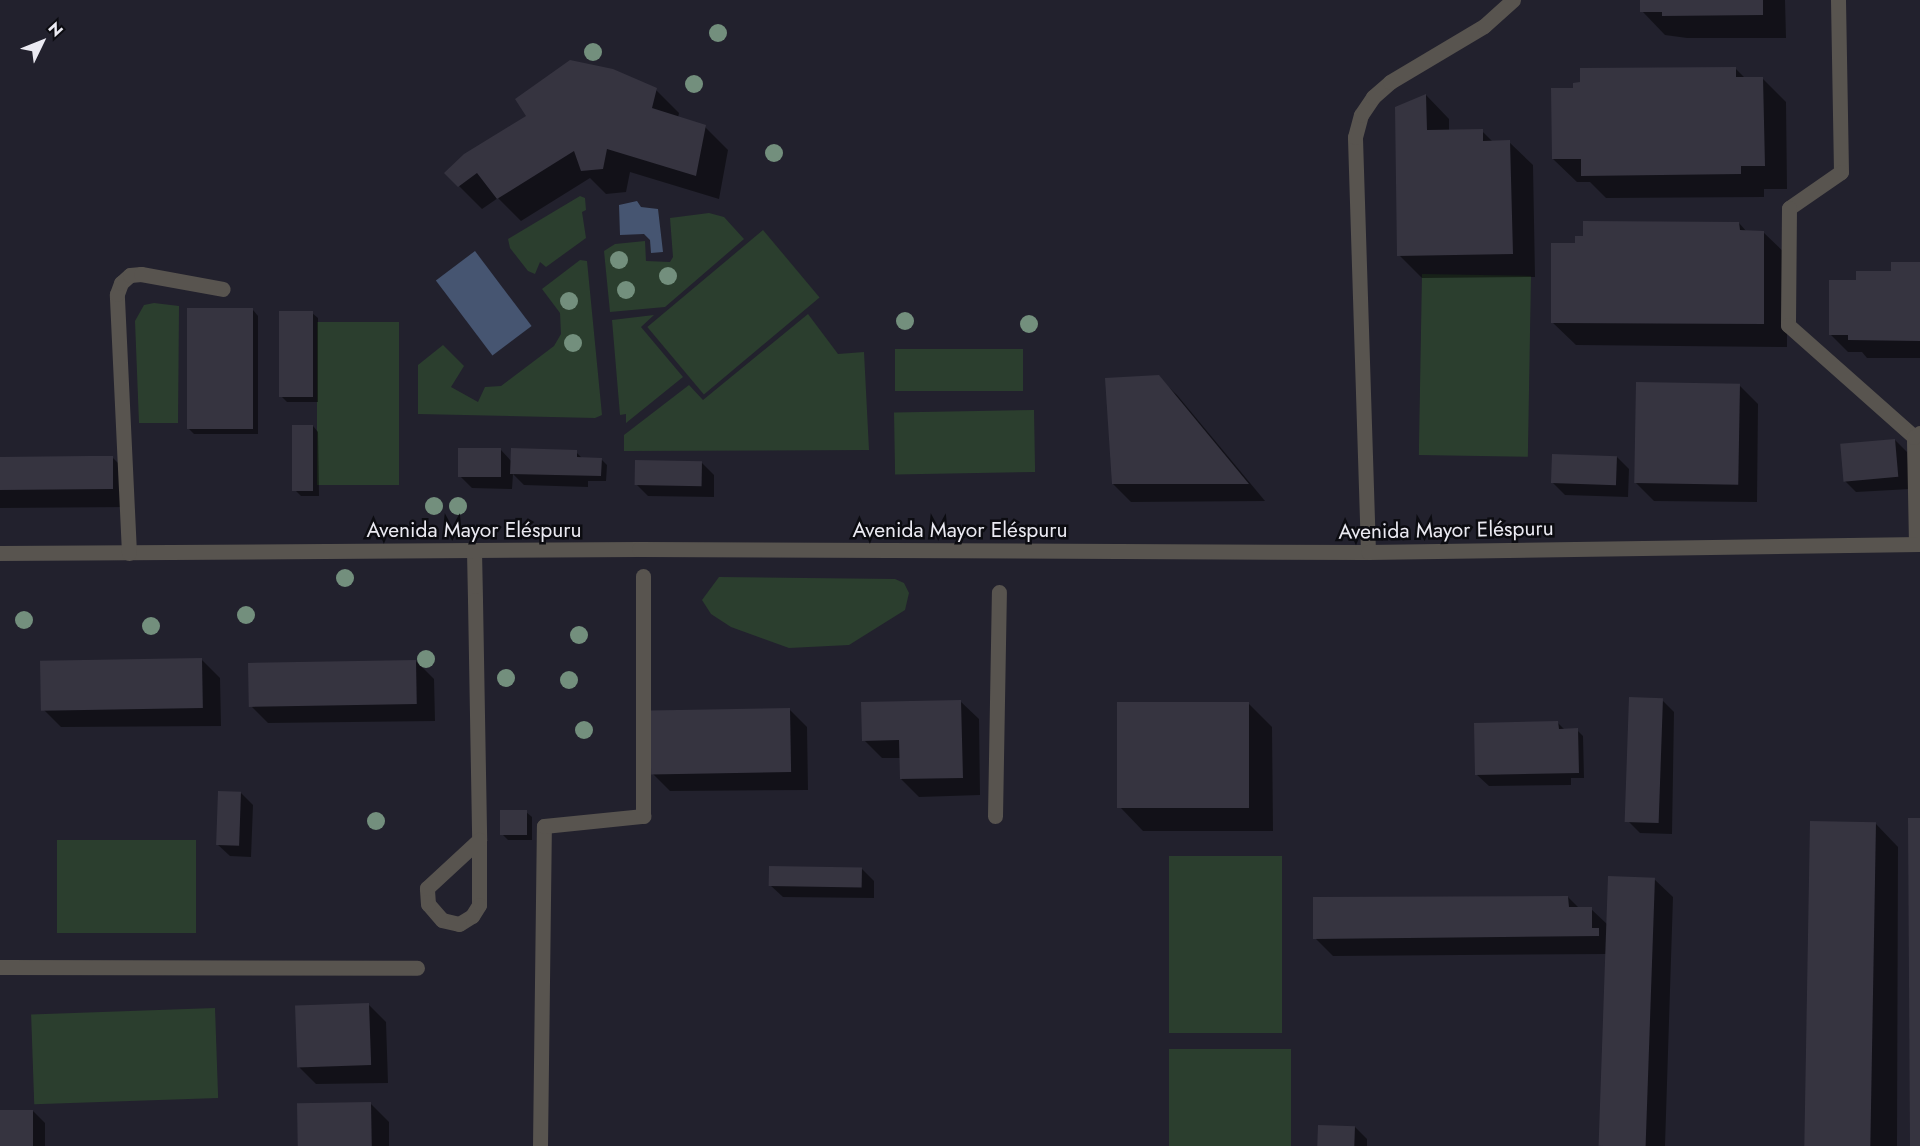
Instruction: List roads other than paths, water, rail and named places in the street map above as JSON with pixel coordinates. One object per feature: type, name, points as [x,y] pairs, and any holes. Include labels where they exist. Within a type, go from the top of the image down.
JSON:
[{"type":"lane","points":[[1368,552],[1355,137],[1361,115],[1373,97],[1390,82],[1484,27],[1513,0]]},
{"type":"lane","points":[[1838,0],[1841,172],[1789,208],[1788,326],[1917,435],[1918,544]]},
{"type":"lane","points":[[129,553],[117,294],[121,283],[130,275],[141,274],[223,289]]},
{"type":"lane","name":"Avenida Mayor Eléspuru","points":[[0,553],[1368,552],[1918,544]]},
{"type":"lane","points":[[474,551],[479,905],[472,916],[459,924],[442,920],[428,904],[427,888],[478,840]]},
{"type":"lane","points":[[540,1146],[544,826],[643,816],[643,576]]},
{"type":"lane","points":[[995,816],[999,592]]},
{"type":"lane","points":[[0,967],[417,969]]},
{"type":"water","points":[[637,201],[641,207],[658,209],[663,252],[651,253],[650,240],[644,234],[620,235],[619,205]]},
{"type":"water","points":[[475,251],[532,326],[492,356],[436,280]]}]
